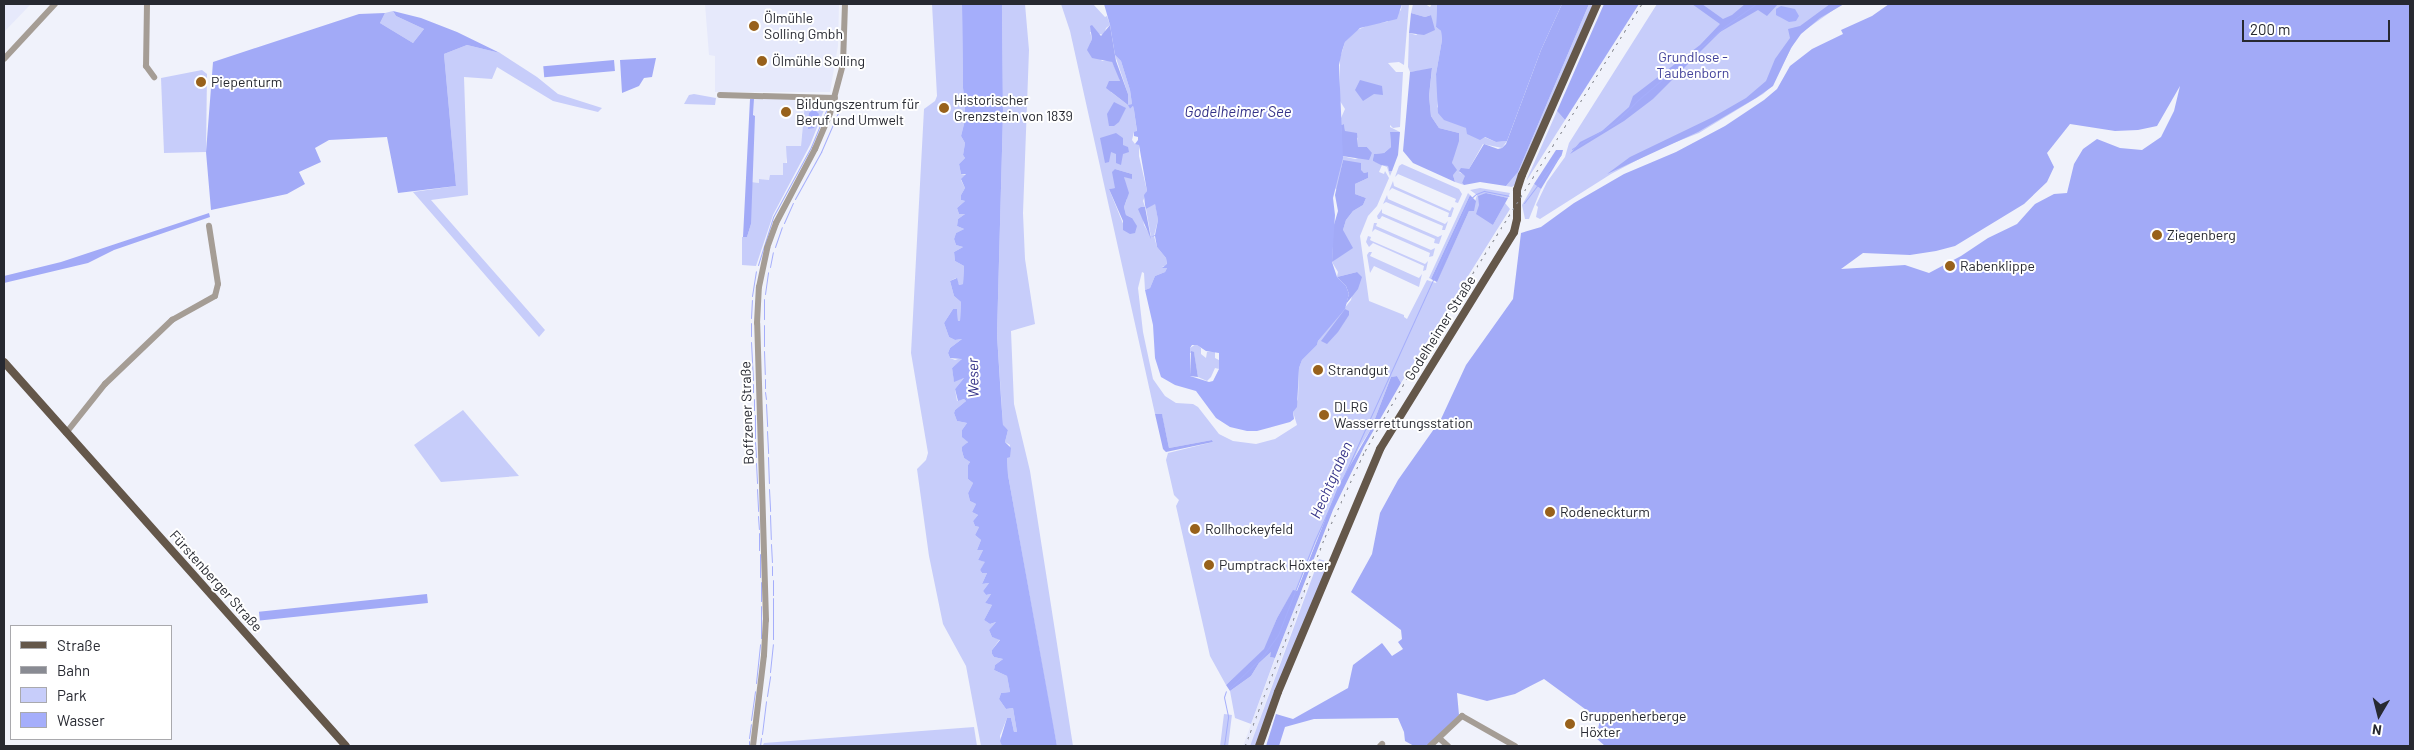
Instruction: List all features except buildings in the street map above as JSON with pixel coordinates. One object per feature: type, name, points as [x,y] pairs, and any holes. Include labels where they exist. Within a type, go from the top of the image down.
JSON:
[{"type":"main road","name":"Godelheimer Straße","points":[[1259,746],[1278,692],[1380,449],[1514,232],[1517,219],[1517,190],[1522,175],[1597,4]]},
{"type":"main road","name":"Fürstenberger Straße","points":[[4,362],[346,746]]},
{"type":"street","points":[[4,59],[55,4]]},
{"type":"street","points":[[147,4],[146,66],[154,77]]},
{"type":"street","name":"Boffzener Straße","points":[[753,746],[766,626],[756,323],[758,287],[767,248],[776,223],[821,136],[835,96],[845,47],[845,4]]},
{"type":"street","points":[[720,95],[835,96]]},
{"type":"street","points":[[66,433],[105,384],[172,320],[215,296],[218,284],[209,226]]},
{"type":"street","points":[[1430,746],[1462,716],[1515,746]]},
{"type":"street","points":[[1439,738],[1448,746]]},
{"type":"shaded area","points":[[4,4],[31,4],[4,32]]},
{"type":"shaded area","points":[[705,4],[839,4],[838,46],[830,92],[715,92],[715,56],[709,55]]},
{"type":"shaded area","points":[[1562,4],[1589,4],[1518,172],[1506,186],[1480,182],[1464,185],[1462,183],[1465,176],[1459,171],[1461,168],[1469,169],[1484,144],[1498,149],[1506,144],[1541,50]]},
{"type":"shaded area","points":[[1604,4],[1639,4],[1565,120],[1557,111]]},
{"type":"shaded area","points":[[1692,4],[1702,4],[1723,19],[1732,15],[1745,4],[1778,4],[1767,16],[1758,10],[1720,32],[1653,99],[1624,121],[1570,154],[1580,142],[1602,131],[1629,107],[1633,96],[1700,45],[1720,24]]},
{"type":"shaded area","points":[[1830,4],[1844,4],[1820,18],[1801,34],[1791,48],[1773,86],[1698,132],[1607,174],[1630,157],[1713,117],[1746,98],[1766,81],[1775,59],[1790,38],[1788,29],[1800,26]]},
{"type":"shaded area","points":[[1889,4],[2410,4],[2410,746],[1605,746],[1596,738],[1600,720],[1544,679],[1515,694],[1487,701],[1457,693],[1459,715],[1427,746],[1414,746],[1405,741],[1404,732],[1398,718],[1314,719],[1285,727],[1279,746],[1266,746],[1276,714],[1293,719],[1348,688],[1353,665],[1382,643],[1392,656],[1403,649],[1398,642],[1402,639],[1401,630],[1351,592],[1372,554],[1380,513],[1398,480],[1441,419],[1466,365],[1513,299],[1521,233],[1541,227],[1574,203],[1624,174],[1676,152],[1725,126],[1777,89],[1790,66],[1812,49],[1843,34],[1841,30],[1872,16]],"holes":[[[2180,86],[2174,111],[2161,137],[2142,150],[2120,148],[2097,139],[2083,149],[2074,164],[2067,193],[2054,194],[2035,204],[2017,224],[1988,238],[1961,256],[1929,273],[1905,265],[1841,269],[1863,253],[1910,255],[1955,246],[2024,204],[2047,182],[2054,167],[2047,153],[2070,124],[2115,131],[2138,130],[2157,126]]]},
{"type":"shaded area","points":[[393,11],[421,18],[457,32],[500,53],[467,45],[444,54],[456,186],[398,193],[387,137],[329,140],[315,148],[321,162],[299,172],[305,184],[287,194],[211,210],[206,152],[213,62],[359,14],[385,13],[380,23],[413,43],[424,29],[396,16]]},
{"type":"shaded area","points":[[1411,13],[1425,17],[1431,15],[1435,30],[1424,35],[1409,33]]},
{"type":"shaded area","points":[[1092,25],[1101,36],[1110,25],[1116,61],[1128,94],[1128,105],[1106,88],[1109,81],[1120,81],[1112,62],[1092,58],[1087,50],[1092,39],[1090,26]]},
{"type":"shaded area","points":[[656,58],[652,77],[644,78],[639,86],[622,93],[620,60]]},
{"type":"shaded area","points":[[614,60],[615,71],[544,77],[543,66]]},
{"type":"shaded area","points":[[1432,68],[1429,96],[1431,116],[1439,128],[1459,133],[1459,141],[1452,163],[1457,170],[1453,175],[1455,182],[1413,163],[1403,151],[1410,72]]},
{"type":"shaded area","points":[[1360,80],[1382,86],[1383,95],[1374,94],[1363,101],[1355,90]]},
{"type":"shaded area","points":[[750,99],[754,99],[753,115],[755,116],[751,224],[747,237],[743,237]]},
{"type":"shaded area","points":[[754,99],[805,99],[801,146],[787,156],[783,176],[770,175],[770,180],[760,179],[759,183],[751,182]]},
{"type":"shaded area","points":[[1114,102],[1126,108],[1119,122],[1114,126],[1109,126],[1107,114]]},
{"type":"shaded area","points":[[1344,124],[1345,131],[1357,133],[1358,147],[1367,147],[1372,153],[1369,160],[1342,156],[1341,125]]},
{"type":"shaded area","points":[[1390,132],[1400,132],[1398,155],[1392,171],[1389,171],[1388,166],[1373,161],[1374,154],[1384,153],[1391,147]]},
{"type":"shaded area","points":[[1116,133],[1123,138],[1123,145],[1128,147],[1129,152],[1123,154],[1121,165],[1116,163],[1116,154],[1111,152],[1109,162],[1105,163],[1100,138]]},
{"type":"shaded area","points":[[1556,150],[1563,150],[1562,154],[1541,189],[1534,184]]},
{"type":"shaded area","points":[[1343,160],[1361,163],[1361,170],[1364,173],[1368,172],[1368,178],[1355,184],[1355,194],[1366,198],[1363,205],[1353,211],[1346,220],[1343,230],[1353,248],[1332,262],[1333,228],[1338,211],[1335,195]]},
{"type":"shaded area","points":[[1115,169],[1132,174],[1132,179],[1124,177],[1129,193],[1124,207],[1126,215],[1132,218],[1137,226],[1135,233],[1130,234],[1123,230],[1123,221],[1109,189],[1115,188],[1112,172]]},
{"type":"shaded area","points":[[1486,193],[1508,198],[1493,225],[1476,214],[1479,205],[1478,196]]},
{"type":"shaded area","points":[[1470,195],[1476,201],[1474,211],[1469,211],[1437,282],[1431,279]]},
{"type":"shaded area","points":[[1145,207],[1151,239],[1138,209]]},
{"type":"shaded area","points":[[209,213],[210,217],[114,250],[88,263],[4,283],[4,276],[61,262]]},
{"type":"shaded area","points":[[1357,272],[1362,277],[1358,289],[1346,304],[1349,294],[1346,286],[1337,277]]},
{"type":"shaded area","points":[[1345,309],[1349,311],[1349,315],[1338,332],[1327,344],[1321,341]]},
{"type":"shaded area","points":[[1191,351],[1194,352],[1198,377],[1190,376]]},
{"type":"shaded area","points":[[1397,376],[1401,383],[1364,447],[1333,510],[1275,658],[1270,657],[1271,652],[1259,663],[1251,676],[1230,691],[1226,685],[1264,649],[1277,618],[1293,590],[1297,591],[1338,487],[1371,429],[1391,377]]},
{"type":"shaded area","points":[[1155,414],[1162,414],[1169,448],[1212,440],[1213,442],[1166,452],[1163,449]]},
{"type":"shaded area","points":[[1301,589],[1306,591],[1250,746],[1243,746]]},
{"type":"shaded area","points":[[427,594],[428,603],[260,621],[259,612]]},
{"type":"green space","points":[[932,4],[962,4],[965,120],[961,136],[965,143],[963,155],[965,158],[959,164],[961,174],[966,175],[961,180],[965,188],[961,195],[961,200],[965,201],[957,208],[959,214],[965,214],[958,219],[957,226],[964,229],[956,233],[954,239],[956,245],[963,247],[954,252],[955,261],[964,266],[963,284],[959,285],[956,278],[950,281],[954,296],[961,302],[960,322],[958,322],[957,309],[953,309],[944,323],[949,337],[955,340],[962,339],[950,348],[948,353],[950,358],[955,360],[961,358],[962,360],[952,368],[954,381],[964,378],[955,389],[957,401],[964,399],[966,401],[954,413],[957,421],[967,423],[962,430],[962,436],[968,441],[962,451],[964,458],[970,462],[968,465],[968,479],[973,483],[968,493],[970,501],[976,504],[972,512],[978,515],[973,521],[975,526],[979,527],[975,535],[981,540],[977,550],[983,550],[978,560],[986,562],[980,570],[982,573],[987,573],[982,584],[989,583],[983,591],[986,595],[991,594],[985,603],[992,605],[984,620],[990,624],[996,622],[989,630],[992,637],[1000,639],[992,650],[992,654],[994,657],[1003,659],[995,665],[994,670],[1007,676],[1010,692],[1001,693],[999,699],[1006,709],[1013,708],[1017,732],[1014,732],[1011,718],[1007,718],[1000,736],[1002,746],[981,746],[966,666],[943,624],[929,556],[917,469],[926,460],[928,453],[911,353],[924,109],[935,101],[937,96]]},
{"type":"green space","points":[[1002,4],[1025,4],[1029,50],[1023,213],[1025,259],[1035,324],[1011,331],[1014,404],[1030,471],[1073,746],[1057,746],[1008,475],[1007,458],[1010,445],[1005,442],[1008,430],[1003,426],[997,335],[1003,114]]},
{"type":"green space","points":[[1061,4],[1093,4],[1105,17],[1107,16],[1110,25],[1106,28],[1104,35],[1090,32],[1092,39],[1090,44],[1102,61],[1109,60],[1112,62],[1119,76],[1120,81],[1111,92],[1128,105],[1128,94],[1115,55],[1121,61],[1130,90],[1132,104],[1129,105],[1130,109],[1133,106],[1137,132],[1134,132],[1132,140],[1135,144],[1139,144],[1139,156],[1147,191],[1143,201],[1145,207],[1141,207],[1144,225],[1151,237],[1146,209],[1155,203],[1158,220],[1154,236],[1157,247],[1166,258],[1167,265],[1162,267],[1167,268],[1165,272],[1155,276],[1150,288],[1145,290],[1144,273],[1142,272],[1138,288],[1143,332],[1153,379],[1165,396],[1176,403],[1193,404],[1198,407],[1219,434],[1233,441],[1256,444],[1275,439],[1297,425],[1293,412],[1298,399],[1299,368],[1302,360],[1317,345],[1318,341],[1351,300],[1357,272],[1337,277],[1338,272],[1332,262],[1345,251],[1343,230],[1346,220],[1353,211],[1363,205],[1366,198],[1355,194],[1355,184],[1368,178],[1368,172],[1364,173],[1343,160],[1337,190],[1335,188],[1342,156],[1355,159],[1372,154],[1367,147],[1358,147],[1358,138],[1345,132],[1344,124],[1341,125],[1341,118],[1345,109],[1340,101],[1340,58],[1345,42],[1357,30],[1374,23],[1387,22],[1401,10],[1402,4],[1409,4],[1404,65],[1399,62],[1388,63],[1396,72],[1403,72],[1400,127],[1393,128],[1390,125],[1390,127],[1400,132],[1390,132],[1391,147],[1384,153],[1374,154],[1373,161],[1388,166],[1389,171],[1392,171],[1390,176],[1387,167],[1382,165],[1379,172],[1384,174],[1385,171],[1389,178],[1377,206],[1368,216],[1360,236],[1369,301],[1404,315],[1407,319],[1427,280],[1436,283],[1469,211],[1472,211],[1477,195],[1470,190],[1480,188],[1510,193],[1508,198],[1486,193],[1479,201],[1479,205],[1493,225],[1505,203],[1510,209],[1401,383],[1397,376],[1391,377],[1371,429],[1359,448],[1324,522],[1296,591],[1293,591],[1277,618],[1265,649],[1226,685],[1210,656],[1176,506],[1179,500],[1174,495],[1166,460],[1168,453],[1213,442],[1212,440],[1169,448],[1162,415],[1155,414],[1070,31]],"holes":[[[1115,169],[1132,174],[1124,177],[1127,199],[1124,207],[1126,215],[1132,218],[1124,226],[1109,189],[1116,188]]]},
{"type":"green space","points":[[1413,4],[1425,4],[1430,7],[1432,4],[1437,4],[1436,27],[1441,31],[1442,40],[1436,74],[1439,92],[1437,107],[1463,126],[1484,137],[1496,142],[1507,141],[1502,148],[1483,144],[1469,169],[1459,172],[1466,176],[1462,183],[1464,185],[1455,182],[1453,175],[1452,163],[1459,133],[1439,128],[1431,116],[1429,96],[1432,69],[1410,72],[1408,67],[1409,33],[1416,35],[1432,24],[1431,15],[1425,17],[1411,13]]},
{"type":"green space","points":[[1589,4],[1593,4],[1515,185],[1512,187],[1506,186],[1518,172]]},
{"type":"green space","name":"Grundlose - Taubenborn","points":[[1657,4],[1842,4],[1798,35],[1771,87],[1763,94],[1699,133],[1658,149],[1611,174],[1540,219],[1536,217],[1538,207],[1536,205],[1547,182],[1565,157],[1569,143]]},
{"type":"green space","points":[[393,11],[396,16],[424,29],[413,43],[380,23],[385,13]]},
{"type":"green space","points":[[467,45],[500,53],[537,77],[558,94],[602,108],[598,112],[553,101],[497,67],[492,79],[464,77],[468,195],[431,200],[545,330],[539,337],[413,192],[456,186],[444,54]]},
{"type":"green space","points":[[202,70],[207,74],[206,152],[164,153],[161,78]]},
{"type":"green space","points":[[694,94],[716,98],[715,105],[684,104],[689,95]]},
{"type":"green space","points":[[805,103],[826,105],[810,145],[773,215],[756,266],[742,265],[742,237],[747,237],[751,224],[751,182],[759,183],[759,179],[769,180],[770,175],[783,175],[783,163],[787,163],[786,146],[801,146]]},
{"type":"green space","points":[[1557,111],[1565,120],[1527,180],[1527,179]]},
{"type":"green space","points":[[1402,164],[1459,189],[1462,194],[1458,203],[1455,202],[1456,199],[1398,174],[1395,177],[1399,166]]},
{"type":"green space","points":[[1393,181],[1394,186],[1450,211],[1452,207],[1454,208],[1451,217],[1448,217],[1449,213],[1392,188],[1389,191]]},
{"type":"green space","points":[[1534,184],[1541,189],[1529,219],[1525,219],[1522,205]]},
{"type":"green space","points":[[1468,193],[1470,195],[1431,279],[1429,278]]},
{"type":"green space","points":[[1387,195],[1388,199],[1445,224],[1448,221],[1445,230],[1442,230],[1443,226],[1386,202],[1383,204]]},
{"type":"green space","points":[[1382,209],[1382,213],[1438,237],[1442,235],[1439,244],[1434,243],[1435,239],[1382,216],[1378,219],[1377,216]]},
{"type":"green space","points":[[1374,223],[1377,223],[1376,226],[1431,250],[1435,248],[1433,256],[1429,257],[1430,253],[1375,229],[1372,232]]},
{"type":"green space","points":[[1368,236],[1371,237],[1370,240],[1372,241],[1425,264],[1428,261],[1426,270],[1423,271],[1424,266],[1373,243],[1369,247],[1366,242]]},
{"type":"green space","points":[[1369,252],[1372,252],[1370,256],[1419,278],[1422,274],[1419,287],[1374,266],[1370,273],[1367,255]]},
{"type":"green space","points":[[1196,344],[1201,348],[1201,354],[1206,358],[1207,352],[1215,351],[1215,358],[1221,361],[1219,369],[1215,368],[1207,381],[1198,377],[1194,353],[1190,353],[1190,348]]},
{"type":"green space","points":[[463,410],[519,476],[441,482],[414,445]]},
{"type":"green space","points":[[1319,559],[1329,562],[1256,746],[1250,746]]},
{"type":"green space","points":[[1272,651],[1270,657],[1275,658],[1251,724],[1235,718],[1230,691],[1251,676],[1259,663]]},
{"type":"green space","points":[[1224,714],[1232,715],[1228,746],[1220,746]]},
{"type":"green space","points":[[974,727],[977,746],[763,745],[764,743]]},
{"type":"water","name":"Weser","points":[[962,4],[1002,4],[1003,114],[997,335],[1003,425],[1008,430],[1005,442],[1011,448],[1010,457],[1007,458],[1008,475],[1057,746],[1002,746],[1000,741],[1007,718],[1011,718],[1014,732],[1017,732],[1013,708],[1006,709],[999,699],[1001,693],[1010,692],[1007,676],[994,670],[995,665],[1003,659],[994,657],[992,654],[992,650],[1000,640],[992,637],[989,630],[996,622],[990,624],[984,620],[992,605],[985,603],[991,594],[986,595],[983,591],[989,583],[982,584],[987,573],[982,573],[980,570],[985,562],[978,560],[983,550],[977,550],[981,540],[975,535],[979,527],[975,526],[973,521],[978,515],[972,512],[976,504],[970,501],[968,493],[973,483],[968,479],[968,465],[970,462],[964,458],[962,451],[962,447],[968,442],[962,437],[962,430],[967,423],[957,421],[954,413],[966,401],[964,399],[958,401],[955,389],[964,378],[954,382],[952,368],[962,359],[950,358],[948,353],[950,348],[962,339],[955,340],[949,337],[944,323],[953,309],[957,309],[958,321],[960,321],[961,302],[954,296],[950,281],[957,278],[959,285],[963,284],[964,266],[955,261],[954,252],[963,247],[956,245],[954,239],[956,233],[964,229],[957,226],[958,219],[965,214],[959,214],[957,208],[965,201],[961,200],[961,195],[965,188],[961,179],[966,174],[961,174],[959,164],[965,158],[963,155],[965,143],[961,136],[965,120]]},
{"type":"water","name":"Godelheimer See","points":[[1104,4],[1402,4],[1397,19],[1360,28],[1345,42],[1342,51],[1339,65],[1343,158],[1333,198],[1335,215],[1332,262],[1337,277],[1346,286],[1349,294],[1345,309],[1318,341],[1317,345],[1302,360],[1299,368],[1297,407],[1293,412],[1294,419],[1290,422],[1257,431],[1230,427],[1216,418],[1196,391],[1175,385],[1161,377],[1155,358],[1153,325],[1145,290],[1150,288],[1155,276],[1165,272],[1167,268],[1162,268],[1167,264],[1166,258],[1157,247],[1155,236],[1151,237],[1155,235],[1158,220],[1155,204],[1146,209],[1144,195],[1147,191],[1139,145],[1135,144],[1138,137],[1134,136],[1134,132],[1137,131],[1134,110],[1133,106],[1130,109],[1128,105],[1132,104],[1130,90],[1121,61],[1115,55]],"holes":[[[1192,345],[1197,345],[1206,351],[1219,353],[1219,369],[1213,381],[1209,382],[1190,376],[1190,348]]]},
{"type":"water","points":[[1437,4],[1562,4],[1541,50],[1507,141],[1496,142],[1485,137],[1480,140],[1467,134],[1466,128],[1444,120],[1438,113],[1436,74],[1442,40],[1441,31],[1436,27]]},
{"type":"water","points":[[1781,6],[1795,9],[1799,16],[1796,21],[1789,22],[1776,15],[1776,9]]},
{"type":"water","points":[[814,109],[819,114],[814,128],[808,129],[809,113]]},
{"type":"waterway","name":"Hechtgraben","points":[[1572,149],[1615,123],[1638,100],[1724,27],[1756,4]]},
{"type":"waterway","points":[[758,265],[773,217],[811,147],[828,106]]},
{"type":"waterway","points":[[795,199],[821,152],[840,108]]},
{"type":"waterway","name":"Hechtgraben","points":[[1524,203],[1561,154]]},
{"type":"waterway","name":"Hechtgraben","points":[[1230,688],[1262,657],[1278,635],[1314,542],[1469,200],[1476,194],[1484,191],[1509,196]]},
{"type":"waterway","points":[[784,223],[793,203]]},
{"type":"waterway","points":[[775,247],[782,227]]},
{"type":"waterway","points":[[770,267],[773,252]]},
{"type":"waterway","points":[[752,296],[756,271]]},
{"type":"waterway","points":[[765,294],[768,272]]},
{"type":"waterway","points":[[764,299],[764,319]]},
{"type":"waterway","points":[[751,318],[752,300]]},
{"type":"waterway","points":[[751,323],[751,336]]},
{"type":"waterway","points":[[764,325],[764,346]]},
{"type":"waterway","points":[[751,342],[753,380]]},
{"type":"waterway","points":[[764,351],[765,374]]},
{"type":"waterway","points":[[765,379],[765,388]]},
{"type":"waterway","points":[[753,384],[753,392]]},
{"type":"waterway","points":[[765,392],[766,399]]},
{"type":"waterway","points":[[754,399],[754,410]]},
{"type":"waterway","points":[[766,404],[767,426]]},
{"type":"waterway","points":[[755,415],[755,438]]},
{"type":"waterway","points":[[767,431],[768,453]]},
{"type":"waterway","points":[[755,442],[756,457]]},
{"type":"waterway","points":[[768,457],[769,483]]},
{"type":"waterway","points":[[756,463],[757,483]]},
{"type":"waterway","points":[[757,489],[758,511]]},
{"type":"waterway","points":[[769,489],[770,511]]},
{"type":"waterway","points":[[770,515],[771,539]]},
{"type":"waterway","points":[[758,516],[759,529]]},
{"type":"waterway","points":[[759,533],[759,550]]},
{"type":"waterway","points":[[771,544],[772,562]]},
{"type":"waterway","points":[[760,554],[760,577]]},
{"type":"waterway","points":[[772,566],[772,575]]},
{"type":"waterway","points":[[773,580],[773,595]]},
{"type":"waterway","points":[[761,582],[761,601]]},
{"type":"waterway","points":[[773,598],[773,639]]},
{"type":"waterway","points":[[761,606],[761,638]]},
{"type":"waterway","points":[[756,683],[760,644]]},
{"type":"waterway","points":[[770,672],[773,644]]},
{"type":"waterway","points":[[767,696],[770,676]]},
{"type":"waterway","points":[[751,720],[755,691]]},
{"type":"waterway","name":"Hechtgraben","points":[[1224,746],[1228,716],[1224,697],[1226,691]]},
{"type":"waterway","points":[[762,734],[766,701]]},
{"type":"waterway","points":[[749,738],[751,724]]},
{"type":"waterway","points":[[760,746],[761,738]]},
{"type":"waterway","points":[[749,741],[749,746]]},
{"type":"railway","points":[[1245,746],[1325,537],[1365,451],[1409,375],[1642,4]]},
{"type":"place","name":"Ölmühle Solling Gmbh","points":[[754,26]]},
{"type":"place","name":"Ölmühle Solling","points":[[762,61]]},
{"type":"place","name":"Piepenturm","points":[[201,82]]},
{"type":"place","name":"Historischer Grenzstein von 1839","points":[[944,108]]},
{"type":"place","name":"Bildungszentrum für Beruf und Umwelt","points":[[786,112]]},
{"type":"place","name":"Ziegenberg","points":[[2157,235]]},
{"type":"place","name":"Rabenklippe","points":[[1950,266]]},
{"type":"place","name":"Strandgut","points":[[1318,370]]},
{"type":"place","name":"DLRG Wasserrettungsstation","points":[[1324,415]]},
{"type":"place","name":"Rodeneckturm","points":[[1550,512]]},
{"type":"place","name":"Rollhockeyfeld","points":[[1195,529]]},
{"type":"place","name":"Pumptrack Höxter","points":[[1209,565]]},
{"type":"place","name":"Gruppenherberge Höxter","points":[[1570,724]]}]
